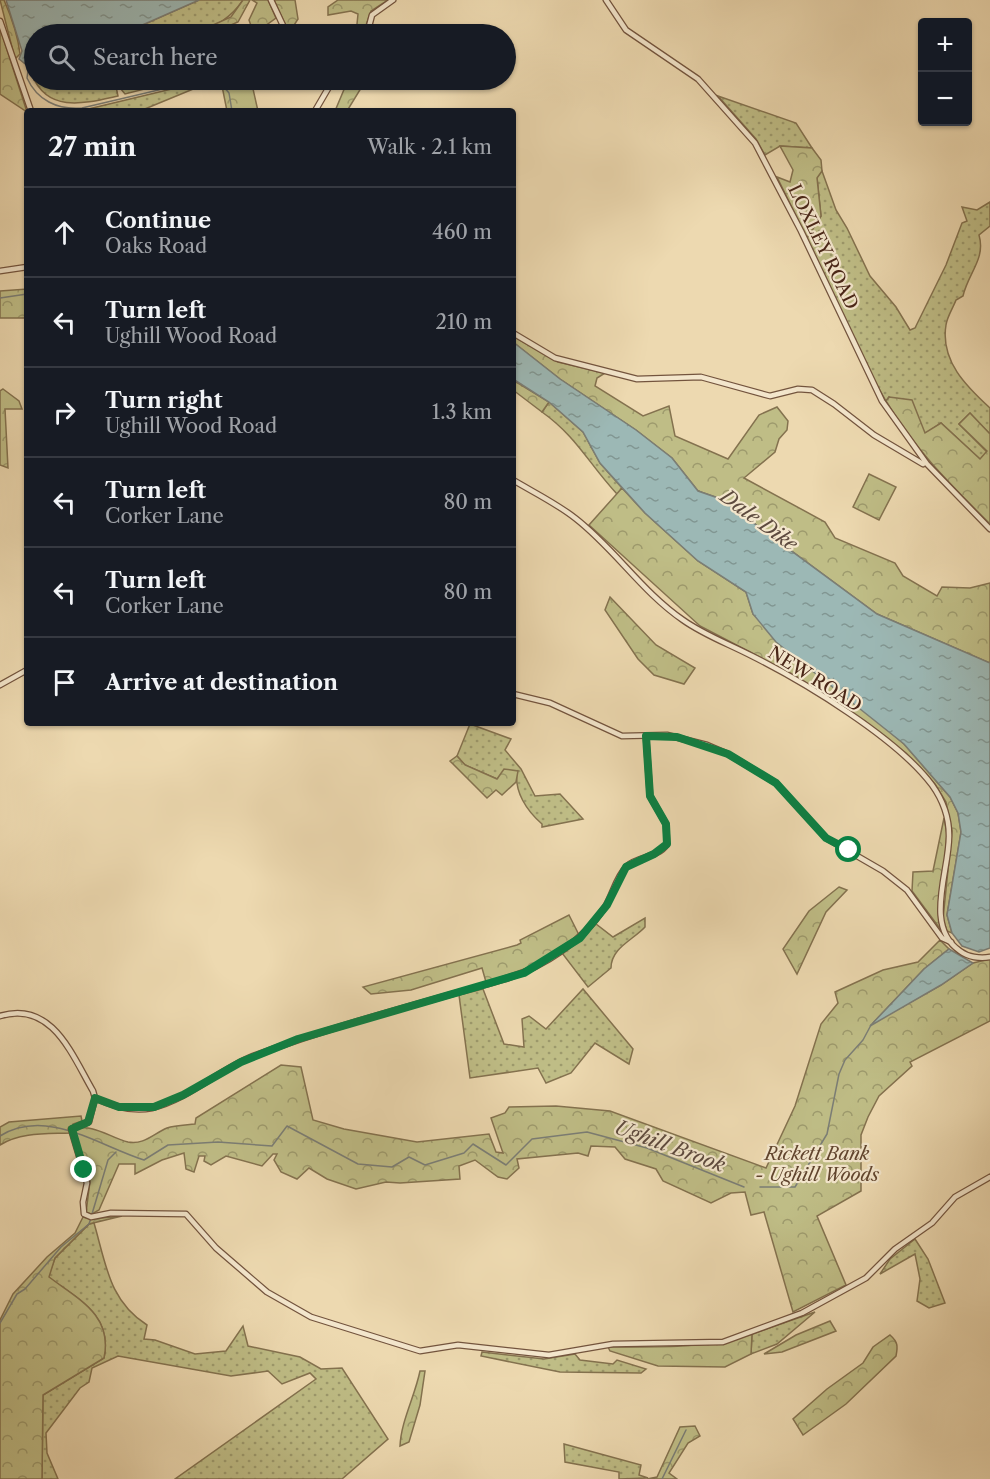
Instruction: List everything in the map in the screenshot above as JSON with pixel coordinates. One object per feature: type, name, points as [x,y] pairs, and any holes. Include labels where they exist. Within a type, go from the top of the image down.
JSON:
[{"type":"street","points":[[271,0],[282,24]]},
{"type":"street","points":[[370,24],[372,15],[393,0]]},
{"type":"street","name":"LOXLEY ROAD","points":[[606,0],[626,30],[698,79],[714,94],[755,143],[823,275],[872,381],[898,426],[927,464],[990,529]]},
{"type":"street","points":[[0,21],[30,108]]},
{"type":"street","points":[[317,108],[327,90]]},
{"type":"street","points":[[0,271],[24,267]]},
{"type":"street","points":[[516,335],[555,358],[637,379],[700,377],[770,396],[798,389],[821,395],[874,435],[927,464]]},
{"type":"street","name":"NEW ROAD","points":[[516,482],[576,518],[629,573],[680,618],[806,686],[894,748],[931,783],[940,797],[947,820],[949,836],[941,920],[951,942]]},
{"type":"street","points":[[0,685],[24,672]]},
{"type":"street","points":[[516,695],[550,704],[622,736],[667,735],[717,748],[772,779],[826,838],[883,871],[907,891],[942,938],[967,955],[990,957]]},
{"type":"street","points":[[0,1016],[26,1012],[51,1026],[69,1048],[95,1098],[119,1107],[154,1107],[183,1095],[241,1062],[298,1039],[524,973],[553,957],[580,938],[607,905],[626,867],[654,854],[667,844],[666,824],[650,796],[646,736]]},
{"type":"street","points":[[95,1098],[88,1122],[72,1132],[87,1183],[82,1207],[84,1214],[92,1216],[111,1213],[186,1214],[216,1248],[267,1292],[311,1317],[420,1351],[458,1345],[542,1355],[613,1344],[723,1342],[802,1314],[866,1278],[895,1249],[932,1223],[956,1197],[990,1177]]},
{"type":"green space","points":[[0,0],[4,0],[16,33],[20,54],[15,59]]},
{"type":"green space","points":[[199,0],[243,0],[231,14],[216,24],[145,24]]},
{"type":"green space","points":[[243,0],[250,0],[238,22],[215,24],[231,17]]},
{"type":"green space","points":[[252,0],[268,0],[276,18],[268,24],[250,24],[249,20],[257,3]]},
{"type":"green space","points":[[274,0],[295,0],[298,19],[295,24],[285,24]]},
{"type":"green space","points":[[338,0],[388,0],[371,11],[366,24],[357,24],[358,14],[351,11],[328,15],[328,7]]},
{"type":"green space","points":[[0,28],[26,108],[24,110],[0,94]]},
{"type":"green space","points":[[42,90],[117,90],[118,96],[69,103],[48,96]]},
{"type":"green space","points":[[122,90],[141,90],[125,94]]},
{"type":"green space","points":[[167,90],[191,90],[147,108],[92,108]]},
{"type":"green space","points":[[223,90],[253,90],[257,108],[226,108]]},
{"type":"green space","points":[[344,90],[360,90],[349,108],[336,108]]},
{"type":"green space","points":[[718,96],[796,123],[812,148],[780,146],[765,155],[756,139]]},
{"type":"green space","points":[[780,146],[812,148],[821,160],[822,171],[817,178],[821,216],[807,238],[777,177],[790,182],[793,170]]},
{"type":"green space","points":[[822,171],[836,210],[870,276],[896,307],[910,330],[915,328],[946,265],[962,223],[967,221],[962,207],[977,210],[990,202],[990,226],[979,235],[981,244],[978,259],[963,296],[956,300],[949,316],[945,338],[951,362],[957,372],[990,408],[990,434],[970,413],[959,424],[987,452],[981,460],[941,423],[925,434],[889,397],[886,401],[874,380],[807,238],[821,216],[817,177]]},
{"type":"green space","points":[[24,289],[24,318],[0,318],[0,291]]},
{"type":"green space","points":[[516,338],[558,362],[605,373],[597,378],[595,386],[643,416],[669,406],[675,436],[728,459],[759,415],[777,407],[788,421],[787,430],[779,439],[775,452],[744,478],[825,522],[835,538],[895,563],[903,576],[937,596],[942,587],[970,588],[990,583],[990,663],[877,614],[721,499],[698,491],[672,458],[636,430],[560,379],[516,344]]},
{"type":"green space","points":[[516,382],[549,402],[542,412],[516,392]]},
{"type":"green space","points":[[3,389],[19,401],[22,409],[5,409],[8,468],[0,465],[0,391]]},
{"type":"green space","points":[[889,397],[912,400],[925,433],[941,423],[980,459],[987,451],[959,424],[970,413],[990,434],[990,524],[921,451],[886,401]]},
{"type":"green space","points":[[549,402],[583,432],[600,463],[622,488],[617,494],[565,431],[542,412]]},
{"type":"green space","points":[[869,474],[896,487],[879,520],[853,507]]},
{"type":"green space","points":[[622,488],[645,513],[698,561],[746,592],[753,614],[904,744],[950,797],[958,813],[961,832],[947,915],[952,933],[947,931],[943,919],[952,831],[946,802],[935,784],[906,753],[836,702],[796,676],[700,626],[589,525]]},
{"type":"green space","points":[[610,597],[656,645],[695,668],[684,684],[654,675],[638,659],[605,610]]},
{"type":"green space","points":[[469,726],[475,726],[511,739],[505,750],[521,769],[535,796],[560,794],[583,819],[542,827],[523,801],[518,786],[517,771],[497,779],[465,765],[457,756]]},
{"type":"green space","points":[[457,756],[465,765],[497,779],[504,769],[518,771],[516,782],[502,795],[496,790],[487,798],[450,761]]},
{"type":"green space","points":[[944,818],[947,834],[939,920],[941,930],[912,891],[913,872],[933,871]]},
{"type":"green space","points":[[839,887],[847,890],[826,912],[797,974],[783,949],[809,911]]},
{"type":"green space","points":[[569,915],[579,935],[530,967],[486,982],[482,968],[411,990],[371,994],[363,987],[517,945],[521,943],[520,940]]},
{"type":"green space","points":[[645,918],[645,927],[619,950],[612,961],[611,968],[588,987],[562,953],[582,939],[596,924],[613,937]]},
{"type":"green space","name":"Rickett Bank - Ughill Woods","points":[[940,940],[949,949],[924,969],[873,1023],[941,985],[973,963],[990,959],[990,1021],[910,1062],[912,1066],[879,1096],[861,1135],[861,1191],[817,1216],[846,1285],[793,1312],[764,1212],[751,1215],[745,1192],[731,1193],[711,1203],[663,1181],[656,1169],[625,1159],[615,1147],[591,1146],[588,1156],[578,1153],[517,1159],[519,1168],[507,1179],[498,1177],[475,1160],[459,1166],[460,1179],[386,1182],[356,1189],[327,1179],[309,1168],[297,1179],[281,1172],[274,1160],[277,1154],[273,1154],[262,1166],[226,1156],[211,1165],[204,1161],[205,1156],[199,1156],[194,1172],[186,1169],[184,1153],[162,1160],[135,1174],[135,1164],[119,1164],[99,1210],[92,1214],[86,1213],[90,1181],[73,1130],[94,1129],[121,1140],[139,1142],[167,1128],[195,1124],[196,1118],[281,1065],[301,1067],[313,1120],[344,1129],[417,1142],[489,1134],[496,1152],[503,1153],[491,1118],[505,1113],[509,1107],[556,1106],[610,1111],[766,1168],[795,1106],[821,1024],[838,1003],[835,992],[883,970],[918,962]]},
{"type":"green space","points":[[483,989],[504,1044],[524,1047],[522,1019],[529,1016],[546,1029],[583,989],[633,1049],[629,1064],[595,1043],[571,1073],[546,1083],[538,1068],[470,1078],[459,995]]},
{"type":"green space","points":[[81,1116],[82,1121],[73,1124],[70,1133],[25,1136],[0,1145],[0,1127],[9,1122]]},
{"type":"green space","points":[[122,1216],[89,1224],[55,1258],[49,1277],[82,1301],[98,1319],[105,1343],[104,1358],[43,1395],[42,1479],[0,1479],[0,1320],[13,1294],[47,1257],[75,1233],[83,1217],[91,1219]]},
{"type":"green space","points":[[94,1223],[106,1267],[117,1293],[124,1305],[147,1325],[144,1339],[155,1340],[195,1354],[226,1351],[243,1326],[248,1346],[300,1357],[321,1369],[342,1368],[388,1439],[342,1479],[175,1479],[316,1379],[310,1373],[282,1384],[268,1371],[231,1376],[118,1356],[92,1368],[89,1382],[80,1388],[46,1433],[47,1453],[58,1479],[42,1479],[43,1395],[104,1358],[103,1330],[98,1319],[81,1301],[48,1277],[55,1258],[89,1224]]},
{"type":"green space","points":[[915,1239],[928,1259],[945,1303],[929,1308],[917,1301],[920,1279],[915,1254],[880,1274],[890,1259]]},
{"type":"green space","points":[[815,1312],[777,1344],[751,1354],[752,1334]]},
{"type":"green space","points":[[830,1321],[836,1331],[782,1352],[764,1354],[796,1335]]},
{"type":"green space","points":[[752,1334],[751,1354],[725,1367],[658,1366],[610,1351],[608,1347],[698,1345]]},
{"type":"green space","points":[[890,1335],[897,1344],[896,1356],[846,1404],[803,1435],[793,1419],[827,1389],[863,1363],[873,1347]]},
{"type":"green space","points":[[482,1352],[544,1359],[575,1354],[580,1360],[613,1364],[617,1360],[646,1369],[641,1373],[560,1372],[481,1356]]},
{"type":"green space","points":[[420,1371],[425,1371],[420,1405],[409,1442],[400,1446],[403,1427]]},
{"type":"green space","points":[[695,1426],[700,1436],[688,1443],[669,1473],[677,1479],[647,1479],[657,1477],[680,1427]]},
{"type":"green space","points":[[564,1444],[641,1465],[639,1475],[648,1478],[619,1479],[619,1472],[565,1462]]},
{"type":"water","points":[[6,0],[199,0],[145,24],[24,24],[24,63],[19,59],[22,51]]},
{"type":"water","points":[[516,344],[560,379],[636,430],[672,458],[698,491],[721,499],[877,614],[990,663],[990,948],[979,952],[962,946],[952,933],[947,915],[961,832],[958,813],[950,797],[904,744],[776,642],[753,614],[746,592],[698,561],[645,513],[600,463],[583,432],[549,402],[516,381]]},
{"type":"water","points":[[949,949],[973,963],[941,985],[870,1026],[924,969]]},
{"type":"waterway","points":[[34,90],[49,102],[73,108]]},
{"type":"waterway","points":[[82,108],[158,90]]},
{"type":"waterway","points":[[226,90],[232,108]]},
{"type":"waterway","points":[[73,108],[82,108]]},
{"type":"waterway","name":"Dale Dike","points":[[0,298],[24,294]]},
{"type":"waterway","name":"Ughill Brook","points":[[760,1187],[795,1187],[827,1134],[839,1074],[845,1060],[863,1040],[871,1025]]},
{"type":"waterway","name":"Ughill Brook","points":[[0,1136],[18,1128],[54,1127],[73,1132],[144,1160],[168,1145],[218,1142],[272,1146],[287,1126],[358,1164],[392,1167],[409,1157],[425,1165],[464,1153],[473,1144],[506,1165],[532,1139],[587,1132],[647,1148],[744,1187]]},
{"type":"waterway","points":[[92,1214],[108,1160],[116,1152]]},
{"type":"waterway","points":[[0,1323],[17,1294],[25,1289],[61,1247],[89,1224],[91,1218]]},
{"type":"waterway","points":[[662,1479],[686,1430]]},
{"type":"route","points":[[84,1170],[71,1132],[74,1126],[88,1122],[95,1098],[119,1107],[140,1109],[154,1107],[183,1095],[241,1062],[298,1039],[524,973],[553,957],[580,938],[607,905],[626,867],[654,854],[667,844],[666,824],[650,796],[650,761],[646,736],[677,737],[717,748],[728,754],[772,779],[826,838],[849,850]]}]
